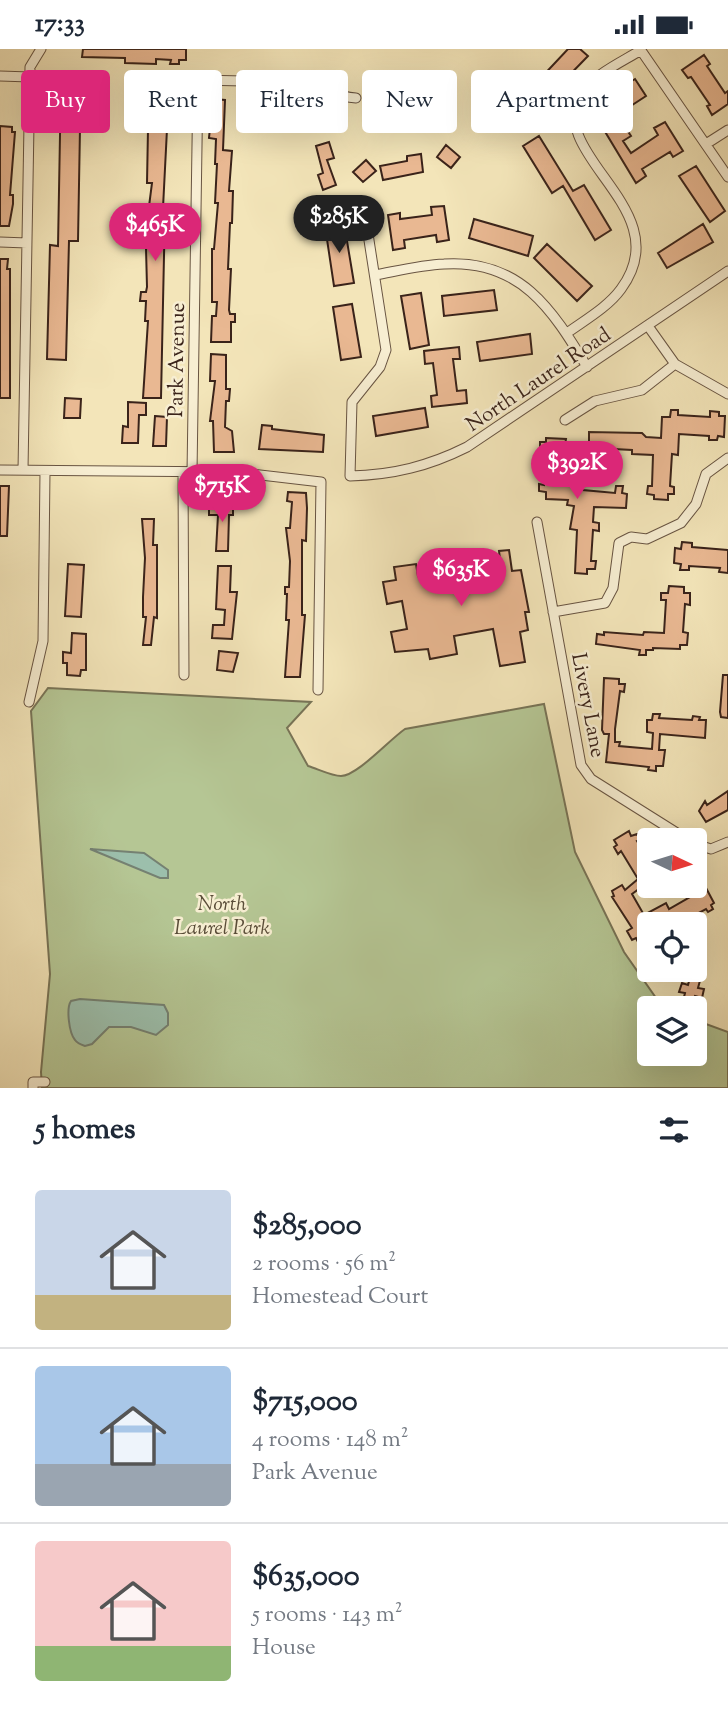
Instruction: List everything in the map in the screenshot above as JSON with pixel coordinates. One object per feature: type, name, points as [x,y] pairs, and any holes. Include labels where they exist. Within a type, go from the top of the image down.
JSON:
[{"type":"street","points":[[30,70],[41,49]]},
{"type":"street","points":[[567,333],[608,303],[621,289],[632,265],[635,238],[629,214],[579,139],[573,118],[580,96],[591,82],[640,49],[728,177]]},
{"type":"street","points":[[0,76],[21,76]]},
{"type":"street","name":"Park Avenue","points":[[184,675],[198,80],[309,83],[341,97],[356,98]]},
{"type":"street","points":[[706,144],[728,130]]},
{"type":"street","points":[[23,471],[29,133]]},
{"type":"street","points":[[364,208],[375,275],[442,264],[465,263],[493,269],[535,293],[567,333],[587,367]]},
{"type":"street","points":[[0,242],[27,243]]},
{"type":"street","name":"North Laurel Road","points":[[375,275],[386,350],[380,367],[352,402],[350,476],[397,473],[445,458],[484,437],[728,271]]},
{"type":"street","points":[[648,325],[675,364],[728,394]]},
{"type":"street","points":[[565,420],[595,401],[642,390],[675,364]]},
{"type":"street","points":[[554,612],[605,603],[613,588],[619,543],[624,538],[631,537],[647,539],[681,523],[696,503],[706,474],[728,459]]},
{"type":"street","points":[[0,470],[249,472],[321,482],[318,690]]},
{"type":"street","points":[[29,702],[43,641],[45,472]]},
{"type":"street","name":"Livery Lane","points":[[537,522],[581,765],[591,779],[669,828]]},
{"type":"street","points":[[707,848],[711,849],[728,842]]},
{"type":"street","points":[[33,1088],[33,1082],[45,1082]]},
{"type":"green space","name":"North Laurel Park","points":[[48,688],[311,702],[287,728],[308,766],[341,776],[356,770],[405,729],[544,704],[575,852],[624,952],[637,971],[637,982],[645,982],[655,996],[637,996],[637,1066],[707,1066],[707,1024],[728,1032],[728,1088],[42,1088],[41,1072],[50,974],[31,711]]},
{"type":"shaded area","points":[[90,849],[144,853],[168,870],[168,878],[160,878]]},
{"type":"shaded area","points":[[80,999],[164,1005],[168,1013],[168,1025],[156,1035],[131,1027],[109,1027],[92,1044],[85,1046],[75,1040],[69,1021],[71,1001]]},
{"type":"building","points":[[83,49],[186,49],[186,60],[179,60],[179,64],[170,64],[171,60],[156,59],[156,64],[125,63],[125,58],[82,57]]},
{"type":"building","points":[[568,49],[580,49],[588,56],[574,70],[548,70]]},
{"type":"building","points":[[704,55],[710,64],[707,66],[725,93],[728,91],[728,104],[712,115],[707,106],[710,105],[691,77],[688,78],[682,70]]},
{"type":"building","points":[[635,79],[646,96],[633,105]]},
{"type":"building","points":[[222,100],[225,100],[223,150],[232,151],[229,191],[233,191],[228,269],[231,269],[229,310],[230,314],[235,314],[235,322],[231,322],[231,342],[211,342],[212,316],[216,316],[217,302],[212,302],[212,249],[218,203],[215,203],[216,139],[209,138],[210,133],[222,133]]},
{"type":"building","points":[[665,122],[683,151],[673,157],[670,152],[642,169],[646,176],[636,183],[606,133],[629,133],[631,136],[623,141],[631,153],[658,135],[654,128]]},
{"type":"building","points":[[0,126],[12,127],[12,132],[15,132],[10,195],[13,195],[13,204],[9,226],[0,226]]},
{"type":"building","points":[[60,133],[80,133],[78,241],[69,241],[66,360],[47,359],[50,245],[58,246]]},
{"type":"building","points":[[148,133],[167,133],[163,208],[161,398],[143,398],[148,321],[145,321],[146,301],[140,301],[141,292],[146,292],[147,287],[146,248],[151,222],[147,222],[152,183],[147,183]]},
{"type":"building","points":[[539,136],[573,191],[584,185],[611,230],[595,240],[563,186],[552,193],[523,146]]},
{"type":"building","points":[[329,142],[334,158],[327,160],[336,185],[323,190],[318,175],[323,173],[316,146]]},
{"type":"building","points":[[446,145],[460,157],[451,168],[437,157]]},
{"type":"building","points":[[421,154],[423,172],[383,180],[380,166],[407,161],[407,156]]},
{"type":"building","points":[[366,160],[376,171],[363,182],[353,172]]},
{"type":"building","points":[[696,166],[725,211],[710,222],[679,176]]},
{"type":"building","points":[[444,206],[449,240],[437,242],[436,235],[404,240],[405,248],[393,250],[388,215],[400,213],[400,219],[432,215],[431,207]]},
{"type":"building","points":[[474,219],[533,236],[528,256],[469,238]]},
{"type":"building","points":[[344,223],[354,283],[334,286],[325,226]]},
{"type":"building","points":[[703,224],[713,242],[667,268],[658,253]]},
{"type":"building","points":[[547,244],[592,286],[577,301],[534,258]]},
{"type":"building","points":[[0,259],[8,259],[7,269],[10,269],[10,398],[0,398]]},
{"type":"building","points":[[494,290],[497,310],[444,316],[442,296]]},
{"type":"building","points":[[421,293],[429,345],[410,349],[401,296]]},
{"type":"building","points":[[352,304],[361,357],[341,360],[333,307]]},
{"type":"building","points":[[530,334],[532,354],[480,361],[477,342]]},
{"type":"building","points":[[459,347],[460,359],[453,359],[457,391],[466,390],[467,403],[432,407],[431,396],[437,395],[433,363],[425,364],[424,351]]},
{"type":"building","points":[[211,354],[226,355],[226,389],[230,389],[229,401],[226,401],[225,427],[232,431],[234,452],[214,452],[213,421],[210,421],[215,381],[210,381]]},
{"type":"building","points":[[65,398],[81,399],[80,418],[64,418]]},
{"type":"building","points":[[128,402],[146,403],[146,415],[139,415],[138,443],[122,443],[123,426],[128,427]]},
{"type":"building","points":[[425,408],[428,427],[376,436],[373,416]]},
{"type":"building","points":[[671,410],[678,410],[678,415],[710,417],[710,411],[719,412],[719,416],[725,416],[724,437],[718,436],[717,440],[709,440],[709,436],[679,434],[678,455],[672,454],[670,486],[674,487],[674,494],[668,494],[668,500],[654,499],[654,495],[647,494],[648,486],[652,486],[653,455],[632,454],[632,450],[595,448],[596,445],[589,445],[589,432],[642,433],[646,437],[661,438],[662,417],[670,417]]},
{"type":"building","points":[[155,416],[167,417],[166,446],[153,446]]},
{"type":"building","points":[[262,425],[272,426],[272,429],[324,435],[323,452],[259,449]]},
{"type":"building","points":[[546,438],[566,439],[565,445],[569,445],[569,454],[563,454],[561,486],[583,486],[583,490],[615,493],[616,486],[623,486],[622,493],[627,494],[626,508],[594,507],[593,522],[599,523],[599,531],[593,530],[591,561],[596,561],[595,569],[587,569],[587,574],[575,573],[577,530],[570,529],[574,506],[567,505],[568,500],[546,499],[546,492],[539,491],[539,484],[544,485],[545,453],[540,453],[540,442],[546,442]]},
{"type":"building","points":[[0,486],[9,486],[7,536],[0,536]]},
{"type":"building","points":[[288,492],[306,493],[307,508],[306,541],[302,540],[302,615],[305,615],[300,677],[285,677],[289,620],[286,620],[285,587],[289,587],[290,561],[286,528],[290,528],[292,502],[287,501]]},
{"type":"building","points":[[233,503],[233,515],[229,515],[228,551],[216,551],[218,515],[209,515],[209,505]]},
{"type":"building","points":[[142,519],[154,519],[153,545],[157,545],[157,618],[154,617],[151,645],[143,645],[146,617],[143,617],[145,558]]},
{"type":"building","points":[[682,542],[692,543],[692,547],[728,550],[728,573],[719,572],[720,568],[689,566],[689,570],[680,570],[681,564],[674,563],[675,548],[681,549]]},
{"type":"building","points":[[509,550],[512,571],[521,570],[529,612],[525,612],[528,630],[520,632],[525,662],[500,666],[493,629],[454,636],[457,654],[430,659],[428,649],[395,652],[391,632],[407,629],[402,601],[387,604],[383,582],[396,580],[394,567],[416,564],[418,576],[500,559],[499,551]]},
{"type":"building","points":[[68,564],[84,565],[81,617],[65,616]]},
{"type":"building","points":[[218,566],[231,566],[230,592],[237,592],[232,639],[212,638],[213,625],[224,625],[225,610],[216,609]]},
{"type":"building","points":[[669,586],[684,587],[684,593],[690,593],[690,605],[685,604],[683,632],[688,633],[687,645],[680,645],[680,649],[653,648],[646,650],[646,655],[639,655],[640,650],[596,644],[597,634],[604,635],[604,632],[643,635],[644,632],[664,633],[666,600],[661,600],[661,593],[668,593]]},
{"type":"building","points":[[72,633],[86,634],[86,670],[81,670],[80,676],[67,675],[67,663],[63,663],[63,652],[71,653]]},
{"type":"building","points":[[219,651],[238,653],[233,672],[217,670]]},
{"type":"building","points":[[723,675],[728,675],[728,718],[721,717],[720,712]]},
{"type":"building","points":[[604,678],[619,679],[619,684],[625,684],[624,692],[620,691],[615,729],[615,742],[620,742],[619,746],[652,749],[653,733],[647,732],[647,720],[652,720],[653,714],[660,714],[659,718],[692,720],[693,716],[700,717],[699,720],[706,720],[705,738],[660,734],[659,750],[665,750],[663,766],[656,766],[656,771],[648,770],[649,767],[606,762],[609,734],[604,734],[602,730]]},
{"type":"building","points":[[728,791],[728,810],[706,822],[699,811],[705,801],[707,805]]},
{"type":"building","points":[[629,831],[631,836],[637,834],[637,877],[621,851],[618,854],[614,840]]},
{"type":"building","points":[[637,880],[637,890],[632,894],[642,912],[637,912],[637,940],[632,940],[627,931],[632,928],[612,897],[612,891],[622,885],[625,890]]},
{"type":"building","points":[[707,890],[714,903],[711,905],[713,909],[708,912],[706,909],[700,912],[650,912],[666,903],[669,909],[688,898],[707,898]]},
{"type":"building","points":[[689,982],[700,982],[698,988],[704,989],[702,996],[684,996],[685,993],[679,992],[682,983],[688,985]]}]
